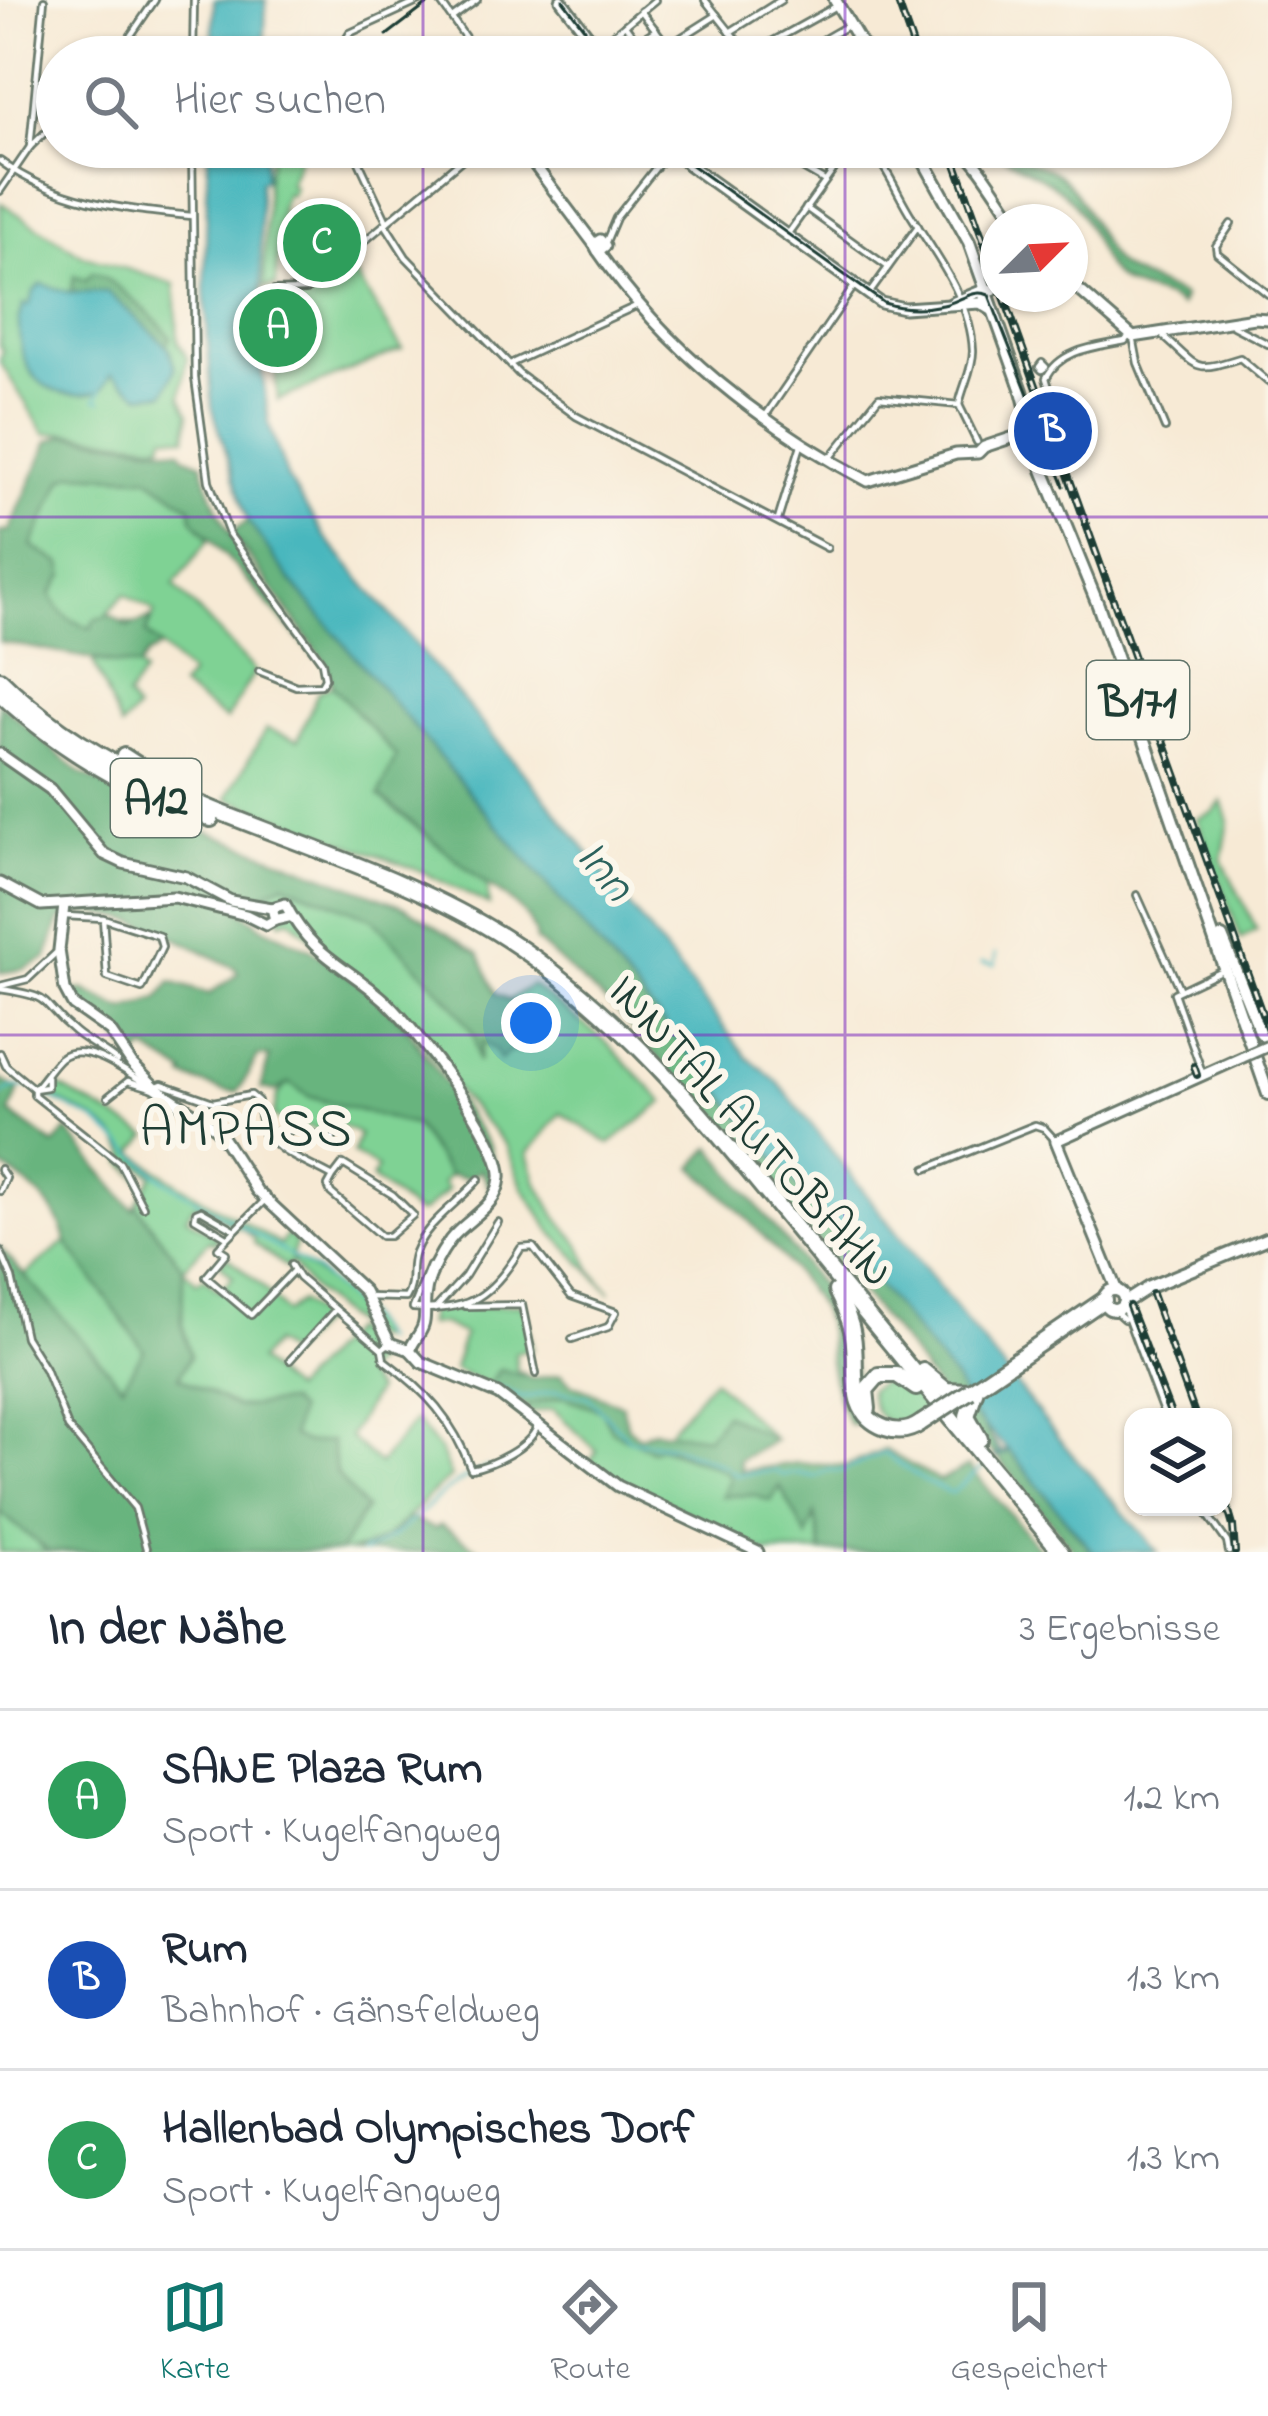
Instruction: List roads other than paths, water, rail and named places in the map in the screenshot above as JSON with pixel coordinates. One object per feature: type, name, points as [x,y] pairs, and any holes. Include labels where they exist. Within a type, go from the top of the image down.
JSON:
[{"type":"highway","points":[[0,676],[31,693]]},
{"type":"highway","name":"INNTAL AUTOBAHN","points":[[0,676],[44,718],[103,760],[201,806],[392,879],[563,979],[629,1036],[717,1133],[1061,1552]]},
{"type":"highway","name":"INNTAL AUTOBAHN","points":[[0,694],[70,751],[117,779],[363,876],[502,941],[572,996],[640,1059],[916,1388],[989,1466],[1052,1552]]},
{"type":"highway","points":[[124,756],[201,806]]},
{"type":"highway","points":[[803,1238],[939,1387],[951,1392],[974,1388]]},
{"type":"highway","points":[[836,1291],[853,1331],[855,1391],[862,1410],[891,1430],[910,1430],[1113,1302]]},
{"type":"highway","points":[[916,1388],[897,1376],[883,1374],[869,1383],[865,1401],[870,1412],[886,1424],[921,1423]]},
{"type":"highway","points":[[974,1388],[968,1422],[989,1466],[1072,1552]]},
{"type":"main road","points":[[832,2],[851,36]]},
{"type":"main road","points":[[832,2],[853,36]]},
{"type":"main road","name":"B171","points":[[933,168],[966,220],[980,264]]},
{"type":"main road","name":"B171","points":[[994,312],[1222,937],[1268,1094]]},
{"type":"main road","name":"B171","points":[[995,312],[1048,484],[1093,591],[1190,867],[1268,1070]]},
{"type":"main road","points":[[1222,937],[1268,1043]]},
{"type":"main road","points":[[1113,1302],[1268,1238]]},
{"type":"street","points":[[41,36],[44,0]]},
{"type":"street","points":[[130,36],[154,0]]},
{"type":"street","points":[[193,36],[194,0]]},
{"type":"street","points":[[348,36],[422,0]]},
{"type":"street","points":[[439,0],[464,36]]},
{"type":"street","points":[[452,19],[477,0]]},
{"type":"street","points":[[561,0],[588,36]]},
{"type":"street","points":[[613,36],[655,0]]},
{"type":"street","points":[[705,0],[733,36]]},
{"type":"street","points":[[730,32],[781,0]]},
{"type":"street","points":[[780,36],[832,2]]},
{"type":"street","points":[[641,11],[661,36]]},
{"type":"street","points":[[683,36],[717,15]]},
{"type":"street","points":[[625,25],[633,36]]},
{"type":"street","points":[[830,36],[845,27]]},
{"type":"street","points":[[646,36],[656,29]]},
{"type":"street","points":[[30,148],[36,85]]},
{"type":"street","points":[[0,191],[36,142]]},
{"type":"street","points":[[0,160],[64,196],[122,209],[191,216]]},
{"type":"street","points":[[192,168],[195,377],[213,500],[229,534],[322,662],[326,678],[321,686],[309,688],[259,671]]},
{"type":"street","points":[[362,168],[406,257],[532,385],[576,416],[827,548]]},
{"type":"street","points":[[274,292],[306,290],[452,168]]},
{"type":"street","points":[[537,168],[640,303],[706,372],[862,478],[876,481],[1033,428]]},
{"type":"street","points":[[600,245],[655,168]]},
{"type":"street","points":[[693,168],[895,308],[942,307],[980,296]]},
{"type":"street","points":[[801,168],[825,182]]},
{"type":"street","points":[[787,235],[835,168]]},
{"type":"street","points":[[884,168],[931,242],[961,303],[973,355],[959,405],[975,446]]},
{"type":"street","points":[[978,168],[1003,204]]},
{"type":"street","points":[[376,197],[394,216]]},
{"type":"street","points":[[806,208],[888,267]]},
{"type":"street","points":[[1231,224],[1216,246],[1217,253],[1268,294]]},
{"type":"street","points":[[766,415],[846,303],[888,267],[918,226]]},
{"type":"street","points":[[1088,298],[1131,336],[1165,428]]},
{"type":"street","points":[[510,364],[640,303]]},
{"type":"street","points":[[961,303],[980,303]]},
{"type":"street","points":[[1046,366],[1131,336],[1268,320]]},
{"type":"street","points":[[1228,322],[1268,344]]},
{"type":"street","points":[[1163,335],[1198,367],[1218,368],[1240,358],[1268,382]]},
{"type":"street","points":[[1054,363],[1046,378],[1072,464]]},
{"type":"street","points":[[831,457],[879,397],[959,405]]},
{"type":"street","points":[[778,520],[805,441]]},
{"type":"street","points":[[0,754],[50,789],[104,854],[186,877],[231,901],[272,908],[285,904],[288,917],[315,949],[369,986],[406,1022],[497,1155],[500,1174],[486,1208],[446,1246],[430,1276],[424,1309]]},
{"type":"street","points":[[0,883],[34,903],[103,918],[161,938],[162,947],[142,989],[107,977],[103,918]]},
{"type":"street","points":[[1137,896],[1179,988],[1175,999],[1202,1075]]},
{"type":"street","points":[[64,910],[174,897],[246,915],[266,926],[288,917]]},
{"type":"street","points":[[272,908],[275,920]]},
{"type":"street","points":[[64,910],[59,950],[65,990],[73,1006],[110,1030],[154,1088]]},
{"type":"street","points":[[0,987],[28,980],[59,950]]},
{"type":"street","points":[[1179,988],[1229,967]]},
{"type":"street","points":[[0,987],[37,994],[50,1002],[70,1028],[217,1129],[266,1200],[367,1297],[386,1346],[384,1360],[440,1408],[471,1469],[525,1443],[536,1433],[537,1424]]},
{"type":"street","points":[[1056,1141],[1268,1043]]},
{"type":"street","points":[[0,1053],[6,1066],[34,1089]]},
{"type":"street","points":[[121,1064],[68,1054],[57,1061],[34,1095],[120,1162],[143,1208]]},
{"type":"street","points":[[108,1097],[128,1081],[154,1088],[162,1084],[219,1102],[253,1096],[259,1102],[264,1134],[333,1177]]},
{"type":"street","points":[[926,1169],[1035,1125],[1044,1127],[1056,1141],[1108,1274],[1113,1302],[1127,1323],[1161,1408]]},
{"type":"street","points":[[264,1134],[297,1130],[332,1138]]},
{"type":"street","points":[[343,1164],[393,1195],[413,1215],[384,1238],[331,1192],[328,1186],[333,1177],[343,1164]]},
{"type":"street","points":[[0,1169],[6,1178],[0,1191]]},
{"type":"street","points":[[367,1297],[407,1298],[419,1244],[436,1220],[479,1179]]},
{"type":"street","points":[[266,1200],[226,1237],[218,1248],[226,1253],[206,1277],[247,1315],[292,1268],[335,1310],[386,1346],[410,1350],[421,1362],[498,1394],[618,1486],[758,1552]]},
{"type":"street","points":[[410,1350],[423,1326],[429,1267],[446,1238],[485,1202]]},
{"type":"street","points":[[226,1237],[195,1218],[196,1212],[238,1226]]},
{"type":"street","points":[[424,1309],[465,1276],[498,1222]]},
{"type":"street","points":[[465,1306],[499,1281],[520,1249],[529,1246],[543,1256],[571,1297],[616,1313],[609,1326],[572,1339]]},
{"type":"street","points":[[0,1250],[14,1285],[25,1336],[45,1369],[68,1427],[135,1508],[147,1552]]},
{"type":"street","points":[[424,1309],[522,1305],[536,1374]]},
{"type":"street","points":[[290,1360],[335,1310]]},
{"type":"street","points":[[1208,1516],[1229,1552]]},
{"type":"water","points":[[214,0],[266,0],[265,36],[213,36]]},
{"type":"water","points":[[208,168],[265,168],[265,180],[260,181],[262,370],[269,425],[288,479],[325,537],[548,801],[747,1057],[777,1081],[1058,1438],[1158,1552],[1093,1552],[1010,1451],[993,1459],[999,1453],[993,1441],[1001,1452],[1008,1450],[974,1416],[955,1380],[720,1090],[288,577],[248,521],[212,407],[205,293]]},
{"type":"water","points":[[42,284],[71,293],[107,292],[169,348],[175,369],[165,393],[141,395],[112,374],[101,391],[82,394],[51,389],[40,381],[24,357],[19,323],[23,304],[29,305]]},
{"type":"waterway","points":[[101,391],[96,399],[101,401]]},
{"type":"waterway","points":[[982,963],[995,965],[996,954]]},
{"type":"waterway","points":[[0,1096],[12,1088],[28,1087]]},
{"type":"waterway","points":[[45,1095],[96,1121],[164,1180],[319,1273],[364,1315],[382,1341]]},
{"type":"waterway","points":[[495,1386],[523,1398],[557,1391],[588,1397],[630,1440],[673,1446],[725,1466]]},
{"type":"waterway","points":[[730,1470],[736,1475],[774,1471],[816,1477],[884,1453],[925,1482],[952,1493],[983,1467]]},
{"type":"waterway","points":[[362,1552],[387,1540],[451,1487],[487,1467]]},
{"type":"tram line","points":[[387,35],[433,0]]},
{"type":"tram line","points":[[563,0],[590,36]]},
{"type":"tram line","points":[[696,168],[884,303],[928,307],[971,294],[989,295],[1064,486]]},
{"type":"railway","points":[[897,0],[910,36]]},
{"type":"railway","points":[[958,168],[980,231]]},
{"type":"railway","points":[[1009,312],[1268,1030]]},
{"type":"railway","points":[[1194,1066],[1197,1075]]},
{"type":"railway","points":[[1152,1294],[1193,1408]]},
{"type":"railway","points":[[1129,1306],[1169,1408]]},
{"type":"railway","points":[[1230,1516],[1235,1552]]},
{"type":"place","name":"Hallenbad Olympisches Dorf","points":[[322,243]]},
{"type":"place","name":"SANE Plaza Rum","points":[[278,328]]},
{"type":"place","name":"Rum","points":[[1053,431]]},
{"type":"district","name":"AMPASS","points":[[247,1126]]},
{"type":"water label","name":"Inn","points":[[608,868]]}]
